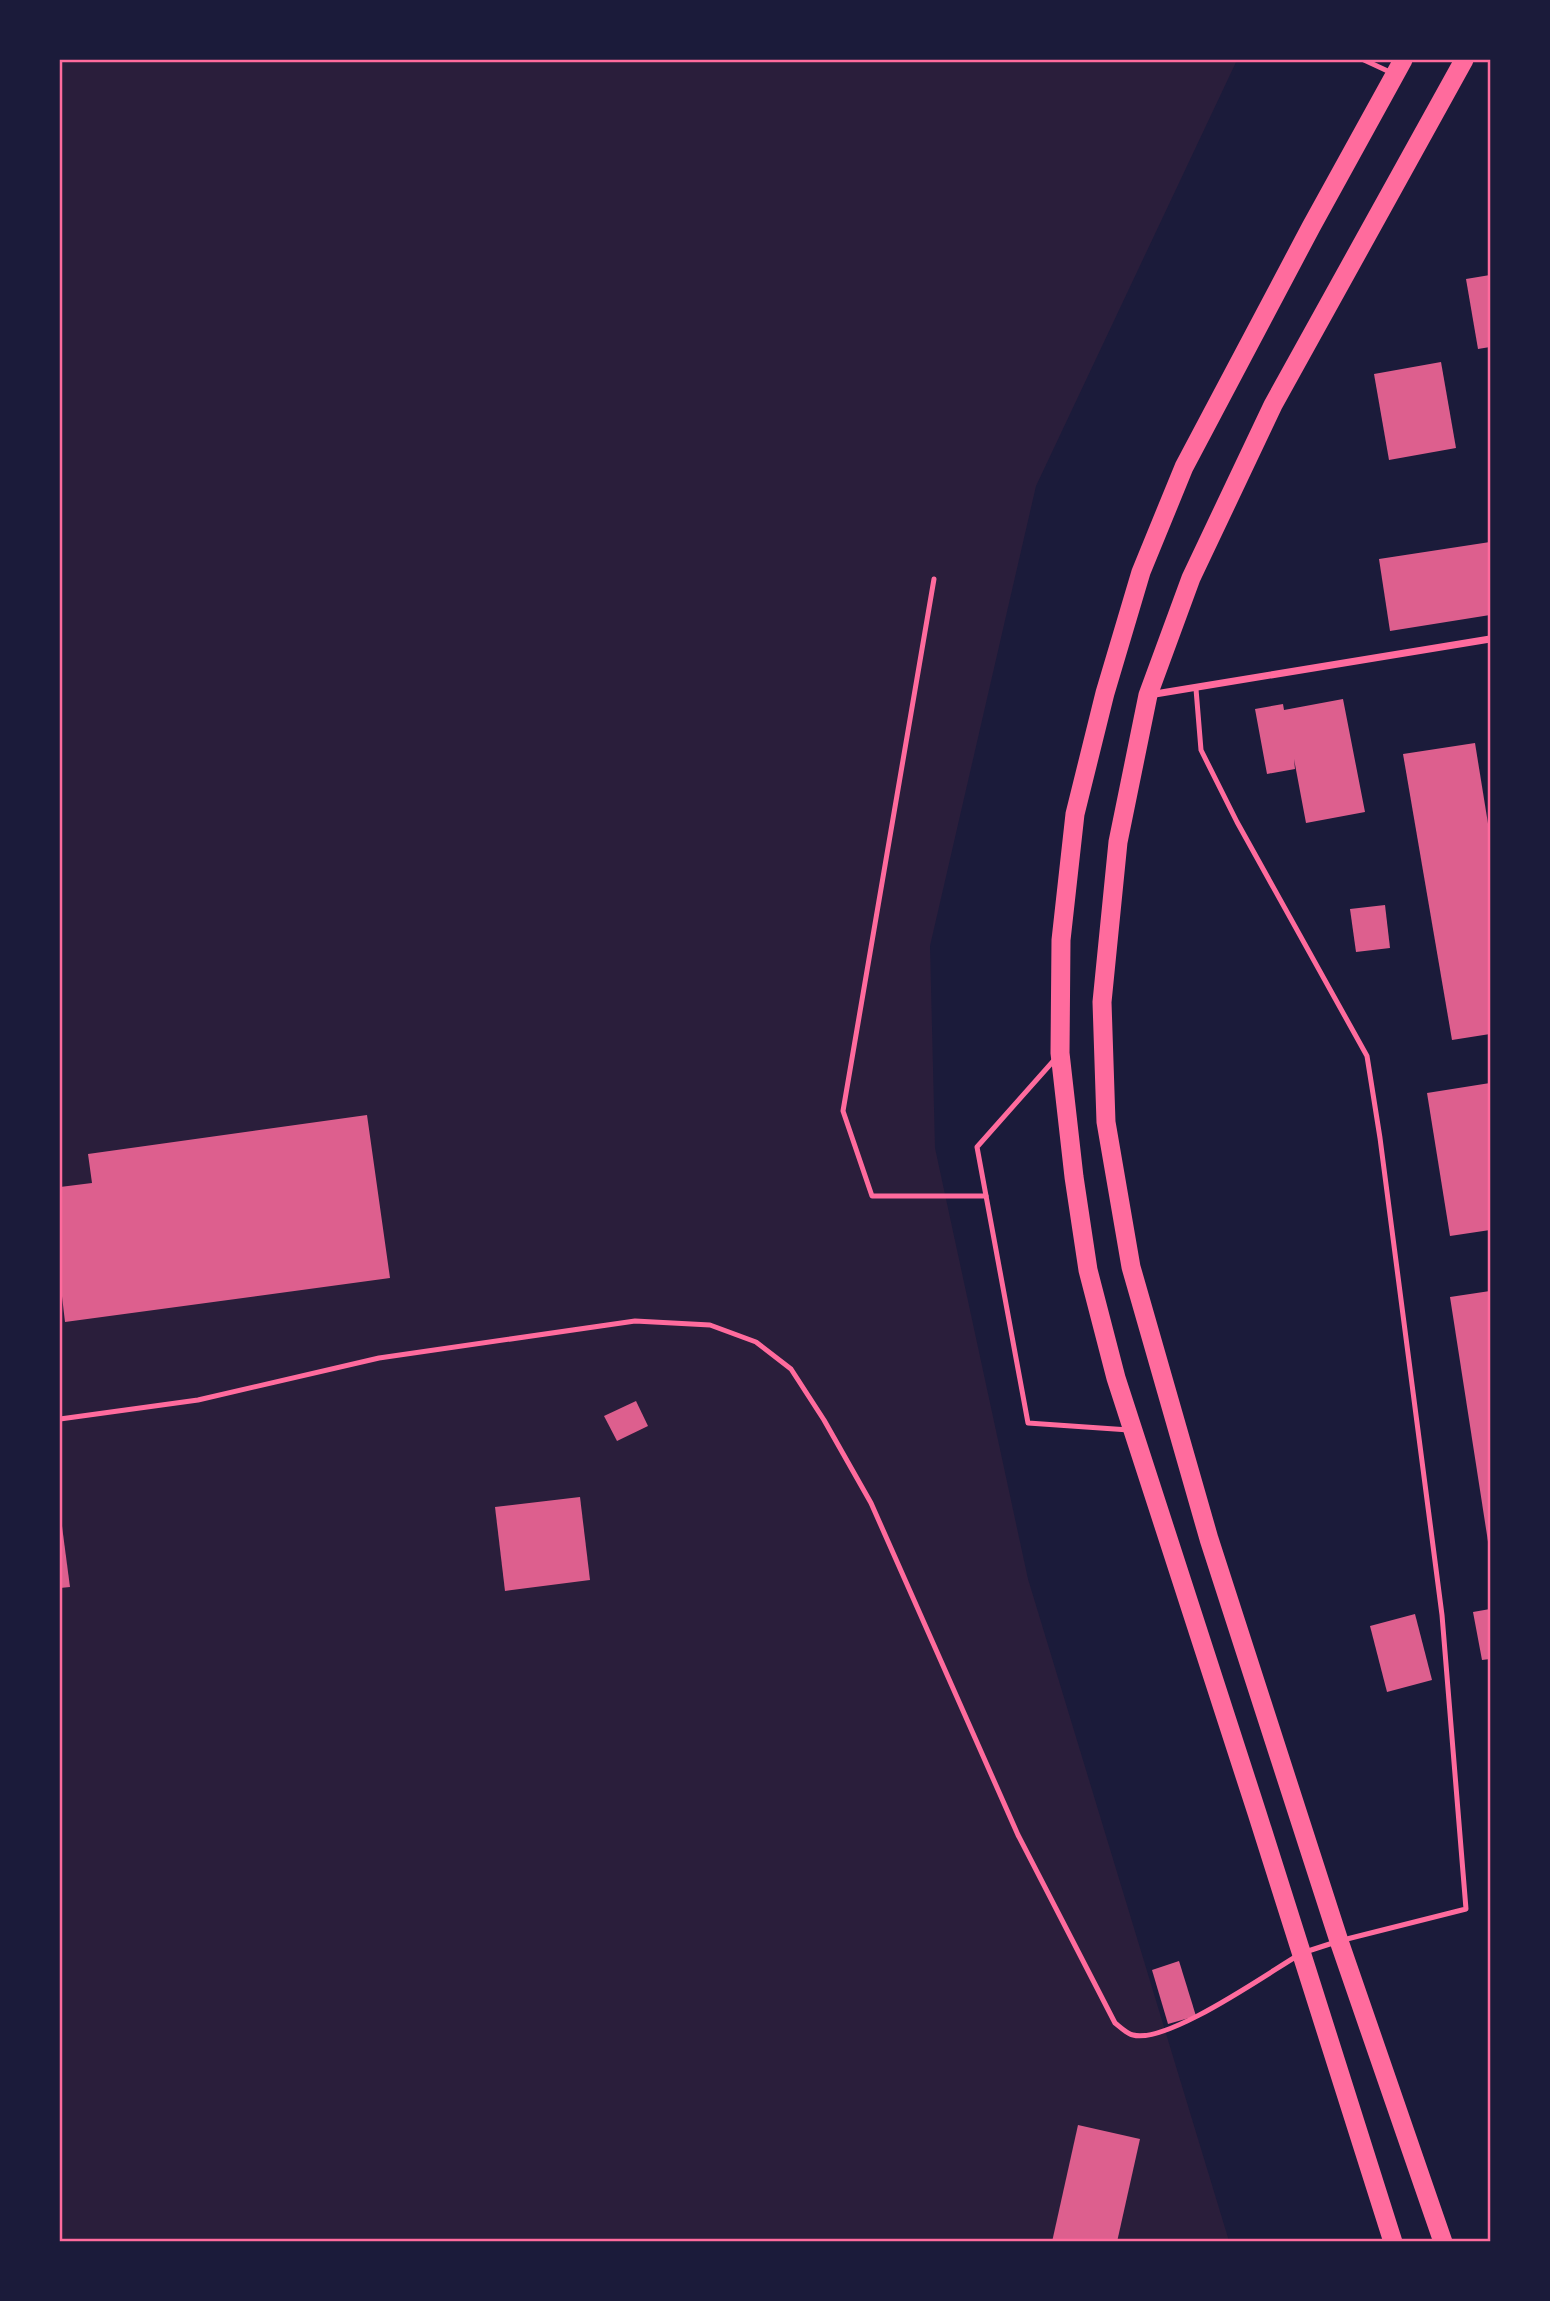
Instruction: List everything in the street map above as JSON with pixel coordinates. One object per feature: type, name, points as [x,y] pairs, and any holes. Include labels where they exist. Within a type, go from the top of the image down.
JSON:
[{"type":"highway","points":[[1443,2242],[1339,1941],[1209,1539],[1135,1280],[1106,1122],[1102,1002],[1118,842],[1148,695],[1191,578],[1273,405],[1464,60]]},
{"type":"highway","points":[[1393,2242],[1116,1378],[1088,1270],[1060,1053],[1061,940],[1075,814],[1105,693],[1142,572],[1184,467],[1304,239],[1399,67]]},
{"type":"street","points":[[1148,695],[1490,639]]},
{"type":"lane","points":[[1364,60],[1399,67]]},
{"type":"lane","points":[[934,579],[843,1111],[872,1196],[986,1196]]},
{"type":"lane","points":[[60,1419],[198,1400],[379,1358],[635,1321],[709,1325],[756,1342],[791,1369],[824,1420],[872,1503],[1018,1835],[1115,2023],[1132,2035],[1149,2035],[1186,2022],[1301,1953],[1466,1909],[1442,1615],[1367,1056],[1237,821],[1201,750],[1196,689]]},
{"type":"lane","points":[[1060,1053],[977,1147],[1028,1423],[1133,1430]]},
{"type":"shaded area","points":[[60,60],[1237,60],[1036,486],[930,946],[935,1148],[1028,1579],[1229,2241],[60,2241]]},
{"type":"building","points":[[1490,275],[1490,347],[1478,349],[1466,279]]},
{"type":"building","points":[[1441,362],[1456,448],[1389,460],[1374,374]]},
{"type":"building","points":[[1490,542],[1490,615],[1390,631],[1379,559]]},
{"type":"building","points":[[1343,699],[1365,812],[1306,823],[1294,759],[1295,769],[1267,774],[1255,709],[1283,704],[1284,710]]},
{"type":"building","points":[[1475,743],[1490,836],[1490,1034],[1452,1040],[1403,754]]},
{"type":"building","points":[[1385,905],[1390,948],[1356,952],[1350,909]]},
{"type":"building","points":[[1490,1083],[1490,1230],[1450,1236],[1427,1093]]},
{"type":"building","points":[[367,1115],[390,1278],[65,1322],[60,1279],[60,1187],[92,1183],[88,1154]]},
{"type":"building","points":[[1490,1291],[1490,1548],[1489,1548],[1450,1297]]},
{"type":"building","points":[[636,1401],[648,1426],[617,1441],[604,1416]]},
{"type":"building","points":[[580,1497],[590,1580],[505,1591],[495,1507]]},
{"type":"building","points":[[60,1511],[70,1587],[60,1588]]},
{"type":"building","points":[[1490,1609],[1490,1659],[1482,1660],[1473,1612]]},
{"type":"building","points":[[1415,1614],[1432,1680],[1387,1692],[1370,1626]]},
{"type":"building","points":[[1179,1961],[1196,2016],[1168,2024],[1152,1970]]},
{"type":"building","points":[[1078,2125],[1140,2139],[1117,2242],[1052,2242]]}]
